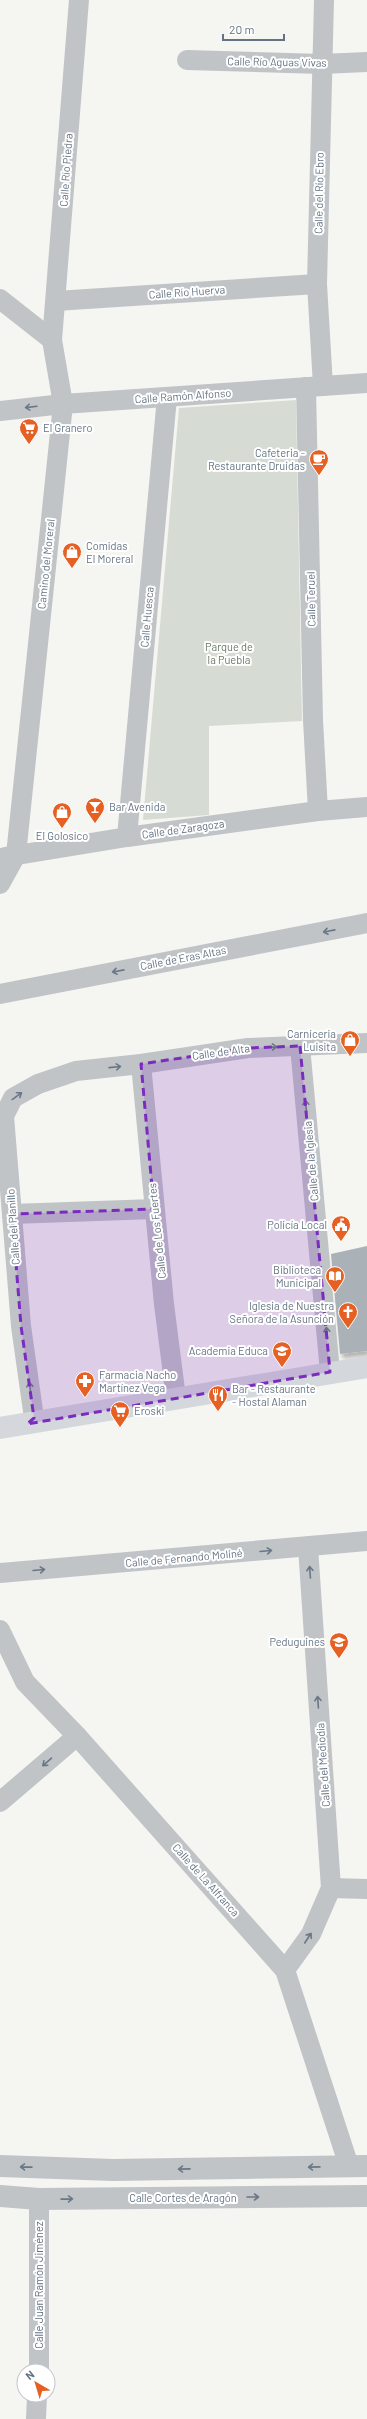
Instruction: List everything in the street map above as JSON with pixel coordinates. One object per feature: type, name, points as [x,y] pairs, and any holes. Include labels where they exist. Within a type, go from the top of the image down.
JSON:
[{"type":"highway","points":[[0,1428],[367,1367]]},
{"type":"street","name":"Calle Río Piedra","points":[[52,340],[79,0]]},
{"type":"street","name":"Calle del Río Ebro","points":[[314,386],[324,0]]},
{"type":"street","name":"Calle Río Aguas Vivas","points":[[187,60],[322,64],[367,62]]},
{"type":"street","name":"Calle Río Huerva","points":[[56,301],[317,284]]},
{"type":"street","points":[[0,299],[52,340]]},
{"type":"street","name":"Camino del Moreral","points":[[8,857],[63,404],[52,340]]},
{"type":"street","name":"Calle Ramón Alfonso","points":[[0,411],[63,404],[367,383]]},
{"type":"street","name":"Calle Teruel","points":[[314,386],[313,720],[318,811]]},
{"type":"street","name":"Calle Huesca","points":[[127,837],[167,397]]},
{"type":"street","name":"Calle de Zaragoza","points":[[8,857],[127,837],[318,811],[367,807]]},
{"type":"street","points":[[0,884],[8,857]]},
{"type":"street","name":"Calle de Eras Altas","points":[[0,994],[367,923]]},
{"type":"street","name":"Calle de Alta","points":[[76,1071],[140,1064],[248,1048],[367,1044]]},
{"type":"street","name":"Calle de la Iglesia","points":[[300,1046],[330,1372]]},
{"type":"street","name":"Calle de Los Fuertes","points":[[140,1064],[154,1209],[176,1398]]},
{"type":"street","name":"Calle del Planillo","points":[[27,1424],[34,1418],[21,1326],[12,1214],[5,1165],[4,1116],[12,1098],[38,1084],[76,1071]]},
{"type":"street","points":[[12,1214],[154,1209]]},
{"type":"street","name":"Calle de Fernando Moliné","points":[[0,1573],[367,1541]]},
{"type":"street","name":"Calle del Mediodía","points":[[285,1970],[310,1934],[331,1888],[308,1547]]},
{"type":"street","name":"Calle de La Alfranca","points":[[0,1630],[25,1682],[77,1736],[285,1970],[358,2166]]},
{"type":"street","points":[[0,1802],[77,1736]]},
{"type":"street","points":[[331,1888],[367,1889]]},
{"type":"street","points":[[0,2166],[113,2170],[358,2166]]},
{"type":"street","name":"Calle Cortes de Aragón","points":[[0,2196],[39,2199],[367,2196]]},
{"type":"street","name":"Calle Juan Ramón Jiménez","points":[[39,2199],[39,2363]]},
{"type":"street","points":[[36,2419],[37,2403]]},
{"type":"highlighted area","points":[[300,1046],[330,1372],[27,1424],[34,1418],[21,1326],[12,1214],[154,1209],[141,1064],[248,1048]]},
{"type":"green space","name":"Parque de la Puebla","points":[[296,400],[302,721],[209,726],[209,815],[143,820],[179,408]]},
{"type":"building","points":[[367,1246],[367,1351],[340,1354],[331,1254]]},
{"type":"place","name":"El Granero","points":[[29,445]]},
{"type":"place","name":"Cafeteria - Restaurante Druidas","points":[[319,476]]},
{"type":"place","name":"Comidas El Moreral","points":[[72,569]]},
{"type":"place","name":"Bar Avenida","points":[[95,824]]},
{"type":"place","name":"El Golosico","points":[[62,829]]},
{"type":"place","name":"Carniceria Luisita","points":[[350,1057]]},
{"type":"place","name":"Policía Local","points":[[341,1242]]},
{"type":"place","name":"Biblioteca Municipal","points":[[335,1293]]},
{"type":"place","name":"Iglesia de Nuestra Señora de la Asunción","points":[[348,1329]]},
{"type":"place","name":"Academia Educa","points":[[282,1368]]},
{"type":"place","name":"Farmacia Nacho Martínez Vega","points":[[85,1398]]},
{"type":"place","name":"Bar - Restaurante - Hostal Alaman","points":[[218,1412]]},
{"type":"place","name":"Eroski","points":[[120,1428]]},
{"type":"place","name":"Peduguines","points":[[339,1659]]}]
